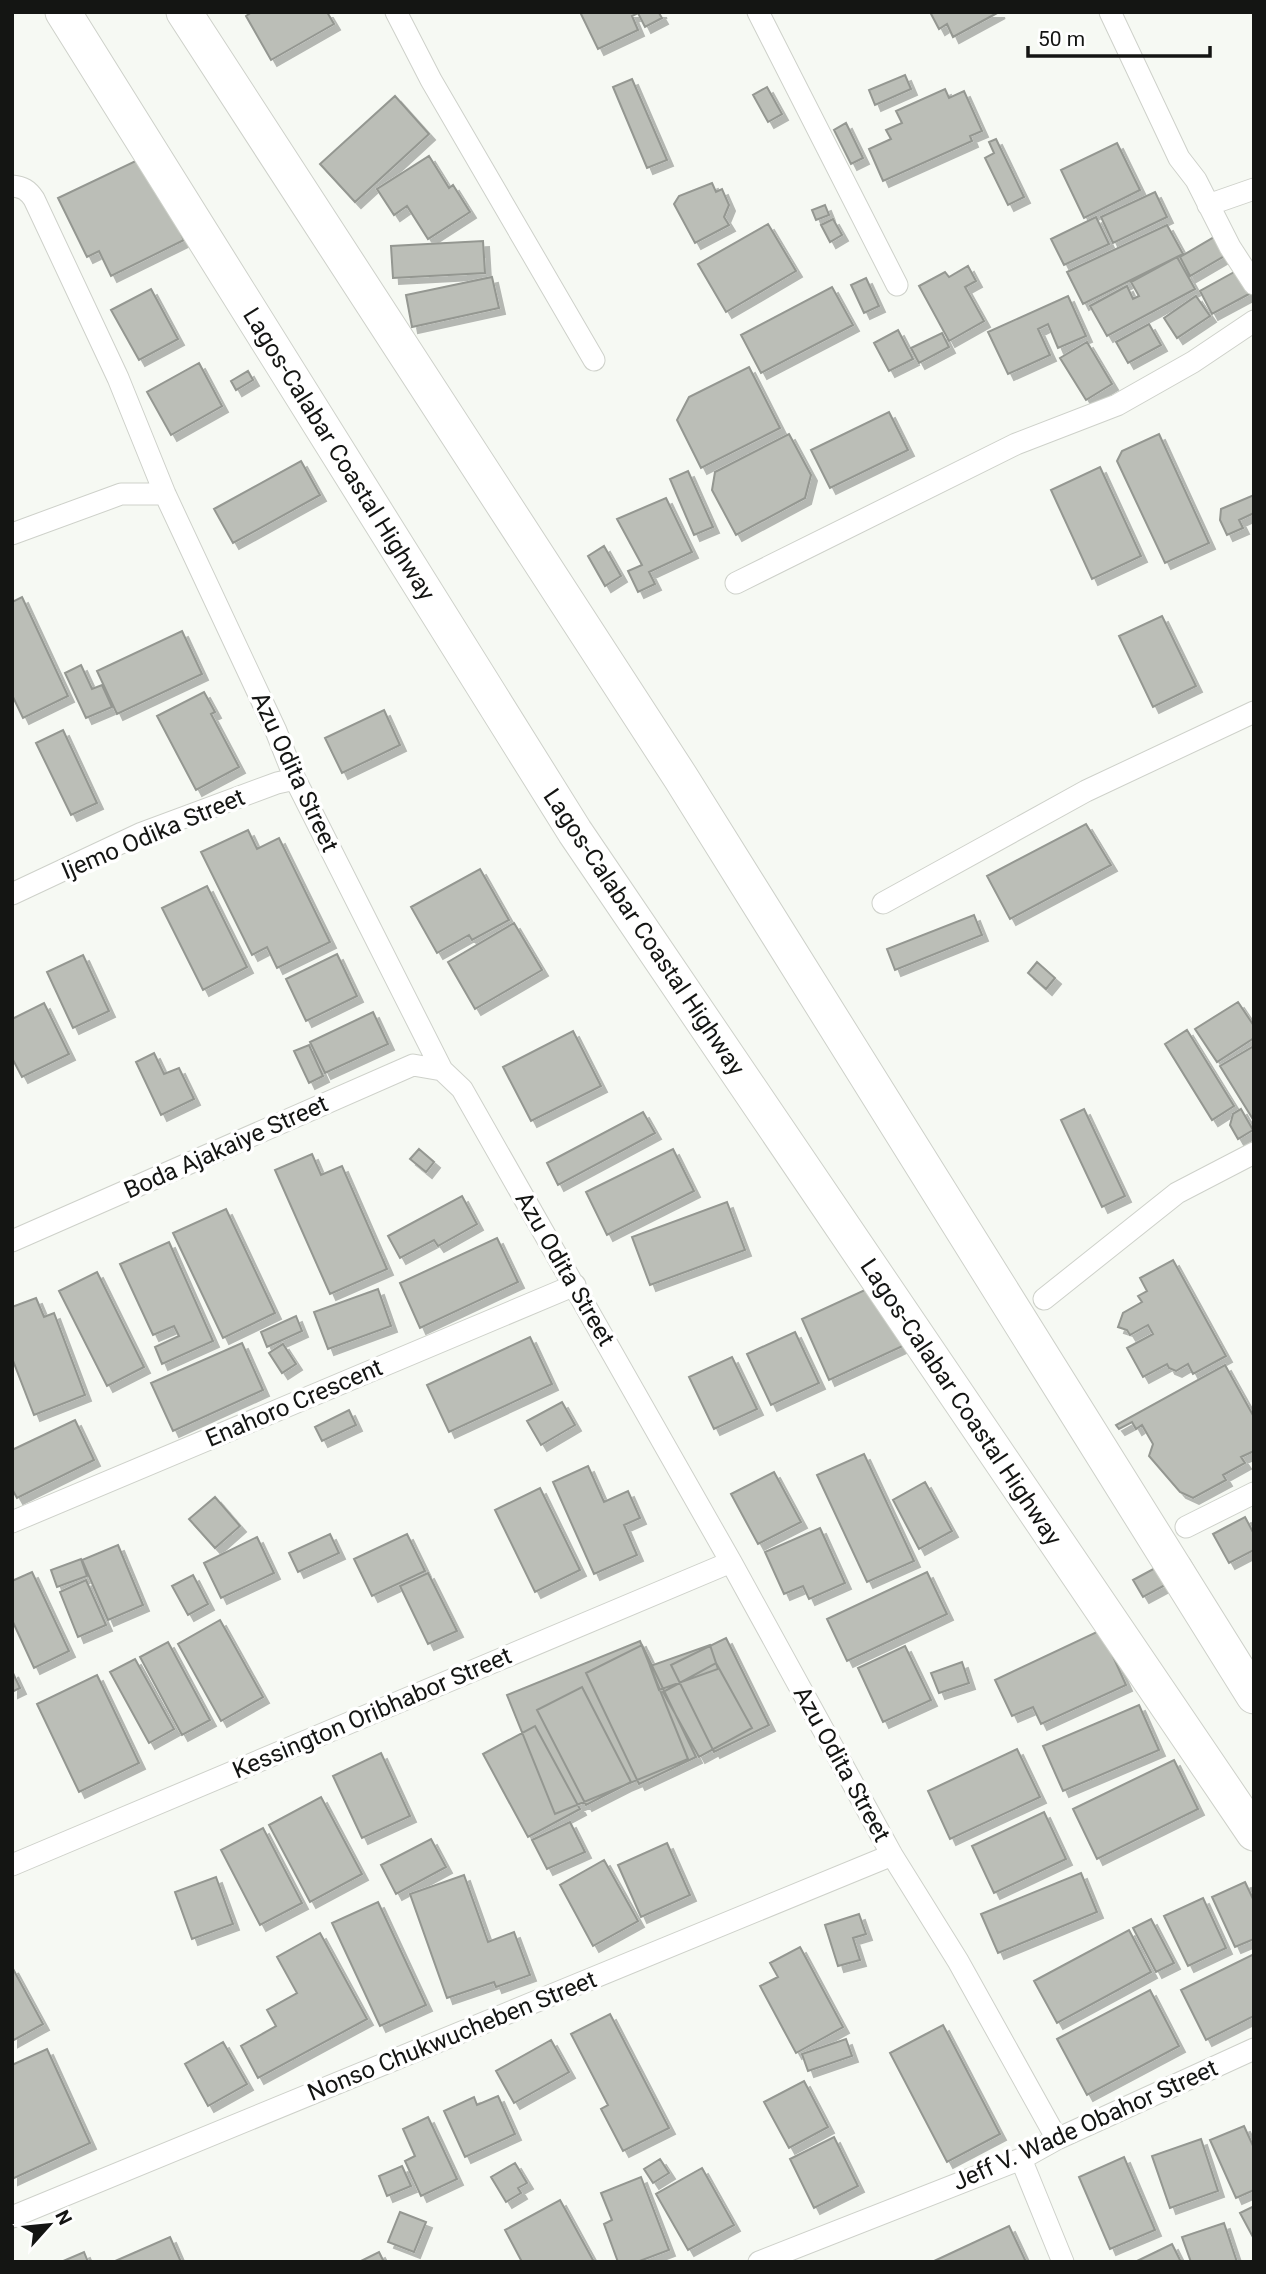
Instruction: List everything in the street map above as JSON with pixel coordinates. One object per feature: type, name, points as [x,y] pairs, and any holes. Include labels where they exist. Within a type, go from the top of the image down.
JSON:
[{"type":"highway","name":"Lagos-Calabar Coastal Highway","points":[[63,12],[575,832],[1254,1833]]},
{"type":"highway","points":[[184,12],[681,778],[1254,1696]]},
{"type":"street","points":[[396,12],[431,80],[594,360]]},
{"type":"street","points":[[758,12],[897,285]]},
{"type":"street","points":[[1110,12],[1179,158],[1196,180],[1230,247],[1254,284]]},
{"type":"street","name":"Azu Odita Street","points":[[12,186],[21,187],[34,199],[118,378],[164,494],[276,731],[295,779],[442,1070],[462,1089],[575,1285],[732,1562],[892,1855],[958,1961],[1057,2139]]},
{"type":"street","points":[[1208,205],[1254,189]]},
{"type":"street","points":[[736,583],[1016,444],[1117,405],[1193,362],[1254,321]]},
{"type":"street","points":[[12,534],[121,494],[164,494]]},
{"type":"street","points":[[883,903],[1086,791],[1254,712]]},
{"type":"street","name":"Ijemo Odika Street","points":[[12,894],[142,833],[277,783],[295,779]]},
{"type":"street","name":"Boda Ajakaiye Street","points":[[12,1241],[413,1065],[442,1070]]},
{"type":"street","points":[[1044,1299],[1177,1193],[1254,1153]]},
{"type":"street","name":"Enahoro Crescent","points":[[12,1522],[575,1285]]},
{"type":"street","points":[[1186,1527],[1254,1493]]},
{"type":"street","name":"Kessington Oribhabor Street","points":[[12,1865],[732,1562]]},
{"type":"street","name":"Nonso Chukwucheben Street","points":[[12,2217],[892,1855]]},
{"type":"street","name":"Jeff V. Wade Obahor Street","points":[[758,2262],[1021,2159],[1057,2139],[1254,2049]]},
{"type":"street","points":[[1021,2159],[1063,2262]]},
{"type":"building","points":[[252,12],[327,12],[334,24],[271,60],[246,16]]},
{"type":"building","points":[[580,12],[661,12],[659,13],[662,18],[645,27],[638,13],[632,16],[638,30],[598,49]]},
{"type":"building","points":[[930,12],[999,12],[953,37],[947,24],[939,29]]},
{"type":"building","points":[[905,75],[911,89],[875,105],[869,90]]},
{"type":"building","points":[[632,79],[667,160],[647,168],[613,87]]},
{"type":"building","points":[[767,87],[782,114],[768,122],[753,95]]},
{"type":"building","points":[[945,89],[949,98],[964,91],[982,131],[970,136],[972,141],[883,181],[869,149],[891,139],[886,130],[902,123],[896,111]]},
{"type":"building","points":[[395,96],[429,134],[355,202],[320,164]]},
{"type":"building","points":[[846,123],[863,158],[851,164],[834,130]]},
{"type":"building","points":[[996,139],[1024,197],[1008,205],[985,158],[994,153],[989,142]]},
{"type":"building","points":[[1117,143],[1140,190],[1084,218],[1061,170]]},
{"type":"building","points":[[429,156],[449,188],[453,185],[470,212],[428,239],[407,206],[394,215],[377,189]]},
{"type":"building","points":[[144,157],[184,240],[111,276],[99,251],[87,257],[58,198]]},
{"type":"building","points":[[712,183],[716,192],[722,189],[729,205],[724,217],[729,225],[695,243],[674,204],[679,196]]},
{"type":"building","points":[[1155,192],[1167,217],[1113,243],[1101,217]]},
{"type":"building","points":[[825,205],[829,215],[816,220],[812,210]]},
{"type":"building","points":[[1096,217],[1109,244],[1064,265],[1051,239]]},
{"type":"building","points":[[833,219],[842,235],[830,242],[821,225]]},
{"type":"building","points":[[768,224],[796,271],[726,312],[698,264]]},
{"type":"building","points":[[1167,225],[1183,254],[1083,304],[1067,272]]},
{"type":"building","points":[[1216,236],[1226,255],[1190,276],[1180,257]]},
{"type":"building","points":[[483,241],[485,273],[393,278],[391,246]]},
{"type":"building","points":[[1177,257],[1195,289],[1107,336],[1090,306],[1127,286],[1133,299],[1139,296],[1131,282]]},
{"type":"building","points":[[968,266],[976,281],[965,287],[984,321],[949,341],[919,286],[945,272],[949,277]]},
{"type":"building","points":[[1236,271],[1249,294],[1212,314],[1200,291]]},
{"type":"building","points":[[492,277],[499,308],[412,327],[406,295]]},
{"type":"building","points":[[866,278],[879,306],[864,313],[851,285]]},
{"type":"building","points":[[832,287],[853,325],[761,373],[741,335]]},
{"type":"building","points":[[151,289],[178,339],[139,360],[111,310]]},
{"type":"building","points":[[1068,296],[1086,336],[1058,348],[1048,324],[1038,329],[1050,355],[1008,374],[988,332]]},
{"type":"building","points":[[1196,296],[1210,316],[1177,338],[1164,318]]},
{"type":"building","points":[[1149,324],[1161,345],[1128,363],[1116,342]]},
{"type":"building","points":[[898,330],[913,359],[889,371],[874,343]]},
{"type":"building","points":[[942,333],[949,347],[919,363],[911,348]]},
{"type":"building","points":[[1087,342],[1112,384],[1086,400],[1060,358]]},
{"type":"building","points":[[199,363],[222,406],[171,435],[147,392]]},
{"type":"building","points":[[749,367],[780,428],[701,468],[677,420],[689,397]]},
{"type":"building","points":[[248,371],[253,380],[236,390],[231,381]]},
{"type":"building","points":[[889,412],[908,450],[830,488],[811,450]]},
{"type":"building","points":[[789,434],[811,475],[805,498],[736,535],[712,490],[715,472]]},
{"type":"building","points":[[1159,434],[1209,543],[1165,563],[1117,461],[1122,451]]},
{"type":"building","points":[[301,461],[320,495],[233,543],[214,509]]},
{"type":"building","points":[[1100,467],[1141,556],[1092,579],[1051,490]]},
{"type":"building","points":[[688,471],[713,527],[694,535],[670,479]]},
{"type":"building","points":[[1254,495],[1254,513],[1239,520],[1243,528],[1227,535],[1220,520],[1221,509]]},
{"type":"building","points":[[666,498],[692,552],[649,572],[655,584],[638,592],[628,571],[642,565],[617,519]]},
{"type":"building","points":[[604,546],[621,576],[605,586],[588,556]]},
{"type":"building","points":[[22,597],[68,696],[23,718],[12,695],[12,602]]},
{"type":"building","points":[[1162,616],[1196,686],[1153,707],[1119,636]]},
{"type":"building","points":[[182,631],[202,674],[117,714],[97,671]]},
{"type":"building","points":[[81,665],[92,689],[102,685],[112,707],[86,718],[65,673]]},
{"type":"building","points":[[204,692],[215,712],[211,714],[239,767],[196,790],[157,716]]},
{"type":"building","points":[[384,710],[400,745],[342,773],[325,738]]},
{"type":"building","points":[[63,730],[97,803],[71,815],[36,743]]},
{"type":"building","points":[[1086,824],[1111,865],[1010,919],[987,876]]},
{"type":"building","points":[[248,830],[257,849],[279,838],[330,942],[277,968],[267,947],[252,955],[201,852]]},
{"type":"building","points":[[480,869],[509,920],[472,940],[469,935],[437,953],[411,907]]},
{"type":"building","points":[[207,886],[247,967],[203,990],[162,908]]},
{"type":"building","points":[[974,915],[982,935],[895,970],[887,949]]},
{"type":"building","points":[[514,923],[542,970],[475,1009],[448,962]]},
{"type":"building","points":[[337,954],[357,996],[306,1021],[286,979]]},
{"type":"building","points":[[83,955],[109,1011],[73,1028],[47,972]]},
{"type":"building","points":[[1037,962],[1055,978],[1046,989],[1028,973]]},
{"type":"building","points":[[1238,1002],[1254,1026],[1254,1038],[1217,1062],[1195,1029]]},
{"type":"building","points":[[44,1003],[69,1054],[22,1077],[12,1058],[12,1019]]},
{"type":"building","points":[[373,1012],[388,1044],[325,1073],[310,1042]]},
{"type":"building","points":[[1187,1030],[1234,1106],[1212,1120],[1165,1044]]},
{"type":"building","points":[[573,1031],[601,1086],[531,1121],[503,1067]]},
{"type":"building","points":[[309,1045],[323,1076],[309,1083],[294,1051]]},
{"type":"building","points":[[1254,1046],[1254,1121],[1220,1066]]},
{"type":"building","points":[[154,1053],[164,1074],[179,1068],[194,1099],[161,1115],[136,1062]]},
{"type":"building","points":[[1084,1109],[1125,1196],[1102,1207],[1061,1120]]},
{"type":"building","points":[[1241,1109],[1253,1130],[1238,1139],[1230,1125],[1233,1114]]},
{"type":"building","points":[[643,1112],[655,1133],[558,1185],[547,1163]]},
{"type":"building","points":[[419,1149],[434,1162],[426,1172],[410,1159]]},
{"type":"building","points":[[673,1149],[694,1191],[607,1235],[586,1192]]},
{"type":"building","points":[[312,1154],[321,1175],[342,1166],[387,1269],[330,1294],[275,1170]]},
{"type":"building","points":[[462,1196],[477,1224],[438,1246],[434,1240],[400,1258],[388,1236]]},
{"type":"building","points":[[727,1202],[745,1250],[650,1285],[632,1237]]},
{"type":"building","points":[[226,1209],[275,1313],[223,1338],[173,1233]]},
{"type":"building","points":[[497,1238],[518,1282],[420,1328],[400,1283]]},
{"type":"building","points":[[169,1242],[213,1341],[162,1364],[155,1347],[179,1336],[174,1326],[153,1335],[120,1264]]},
{"type":"building","points":[[1173,1260],[1226,1356],[1193,1374],[1188,1364],[1176,1371],[1167,1364],[1143,1377],[1127,1348],[1153,1334],[1148,1325],[1130,1335],[1127,1330],[1118,1327],[1123,1313],[1142,1302],[1138,1296],[1147,1291],[1140,1278]]},
{"type":"building","points":[[97,1272],[144,1367],[107,1386],[59,1291]]},
{"type":"building","points":[[880,1283],[907,1344],[829,1380],[802,1319]]},
{"type":"building","points":[[378,1289],[391,1326],[328,1349],[314,1312]]},
{"type":"building","points":[[36,1298],[44,1317],[54,1313],[85,1395],[34,1415],[12,1358],[12,1307]]},
{"type":"building","points":[[296,1316],[302,1331],[267,1347],[261,1332]]},
{"type":"building","points":[[795,1332],[819,1383],[771,1405],[747,1354]]},
{"type":"building","points":[[530,1337],[552,1384],[449,1432],[427,1385]]},
{"type":"building","points":[[242,1343],[263,1390],[173,1431],[151,1383]]},
{"type":"building","points":[[283,1344],[296,1364],[282,1373],[269,1353]]},
{"type":"building","points":[[732,1357],[757,1409],[714,1429],[689,1377]]},
{"type":"building","points":[[1225,1365],[1254,1417],[1254,1451],[1241,1457],[1245,1463],[1223,1475],[1226,1480],[1193,1498],[1180,1492],[1149,1456],[1153,1444],[1142,1425],[1136,1429],[1132,1422],[1119,1429],[1116,1425]]},
{"type":"building","points":[[562,1402],[575,1425],[541,1445],[527,1421]]},
{"type":"building","points":[[349,1410],[356,1425],[322,1441],[315,1427]]},
{"type":"building","points":[[75,1420],[94,1460],[17,1498],[12,1489],[12,1450]]},
{"type":"building","points":[[864,1454],[914,1561],[867,1582],[817,1475]]},
{"type":"building","points":[[588,1466],[604,1502],[628,1491],[640,1518],[624,1525],[637,1555],[594,1574],[553,1482]]},
{"type":"building","points":[[774,1472],[801,1522],[758,1544],[731,1494]]},
{"type":"building","points":[[925,1482],[952,1531],[919,1549],[893,1500]]},
{"type":"building","points":[[540,1488],[580,1570],[535,1592],[495,1510]]},
{"type":"building","points":[[215,1497],[240,1526],[215,1548],[189,1519]]},
{"type":"building","points":[[1245,1517],[1254,1534],[1254,1550],[1229,1563],[1213,1534]]},
{"type":"building","points":[[820,1528],[845,1583],[809,1599],[803,1586],[784,1594],[765,1552]]},
{"type":"building","points":[[330,1534],[339,1553],[298,1572],[289,1553]]},
{"type":"building","points":[[407,1534],[425,1571],[372,1596],[354,1559]]},
{"type":"building","points":[[257,1537],[274,1573],[221,1598],[204,1563]]},
{"type":"building","points":[[118,1545],[143,1605],[108,1620],[82,1560]]},
{"type":"building","points":[[1183,1553],[1193,1570],[1143,1597],[1133,1580]]},
{"type":"building","points":[[81,1559],[87,1576],[57,1587],[51,1570]]},
{"type":"building","points":[[32,1572],[69,1651],[34,1668],[12,1620],[12,1581]]},
{"type":"building","points":[[927,1572],[947,1614],[847,1661],[827,1619]]},
{"type":"building","points":[[428,1573],[457,1631],[428,1644],[400,1586]]},
{"type":"building","points":[[193,1575],[208,1604],[188,1615],[172,1586]]},
{"type":"building","points":[[86,1580],[106,1625],[78,1637],[60,1592]]},
{"type":"building","points":[[220,1620],[263,1697],[221,1721],[178,1644]]},
{"type":"building","points":[[1101,1630],[1126,1685],[1041,1724],[1033,1707],[1012,1716],[995,1680]]},
{"type":"building","points":[[726,1638],[769,1725],[714,1752],[671,1665]]},
{"type":"building","points":[[640,1641],[688,1759],[555,1814],[507,1695]]},
{"type":"building","points":[[168,1642],[210,1720],[182,1735],[140,1657]]},
{"type":"building","points":[[642,1645],[696,1757],[639,1784],[586,1673]]},
{"type":"building","points":[[710,1645],[718,1669],[659,1690],[650,1666]]},
{"type":"building","points":[[905,1646],[931,1700],[883,1722],[858,1668]]},
{"type":"building","points":[[135,1659],[174,1729],[149,1743],[110,1672]]},
{"type":"building","points":[[962,1662],[969,1683],[939,1693],[931,1673]]},
{"type":"building","points":[[716,1663],[752,1728],[699,1757],[663,1692]]},
{"type":"building","points":[[12,1671],[20,1688],[12,1692]]},
{"type":"building","points":[[97,1675],[139,1763],[79,1792],[37,1704]]},
{"type":"building","points":[[582,1687],[631,1782],[586,1805],[537,1710]]},
{"type":"building","points":[[1139,1705],[1159,1750],[1063,1791],[1043,1746]]},
{"type":"building","points":[[535,1726],[580,1809],[528,1837],[483,1754]]},
{"type":"building","points":[[1017,1749],[1040,1797],[950,1839],[928,1791]]},
{"type":"building","points":[[381,1753],[410,1816],[362,1838],[333,1776]]},
{"type":"building","points":[[1174,1760],[1198,1809],[1097,1859],[1073,1809]]},
{"type":"building","points":[[321,1797],[362,1874],[310,1902],[269,1825]]},
{"type":"building","points":[[1044,1812],[1066,1859],[994,1893],[972,1846]]},
{"type":"building","points":[[570,1822],[585,1852],[547,1869],[532,1840]]},
{"type":"building","points":[[263,1828],[302,1903],[260,1925],[221,1850]]},
{"type":"building","points":[[431,1839],[446,1867],[396,1894],[381,1865]]},
{"type":"building","points":[[667,1843],[690,1895],[641,1917],[618,1865]]},
{"type":"building","points":[[604,1860],[638,1921],[593,1946],[560,1885]]},
{"type":"building","points":[[1081,1873],[1097,1912],[998,1953],[981,1914]]},
{"type":"building","points":[[464,1875],[488,1942],[514,1932],[530,1975],[496,1987],[494,1982],[447,1998],[410,1894]]},
{"type":"building","points":[[216,1877],[233,1924],[192,1939],[175,1892]]},
{"type":"building","points":[[1245,1882],[1254,1901],[1254,1939],[1235,1947],[1212,1897]]},
{"type":"building","points":[[1203,1898],[1226,1948],[1188,1966],[1164,1916]]},
{"type":"building","points":[[378,1902],[426,2005],[380,2026],[332,1923]]},
{"type":"building","points":[[859,1914],[866,1934],[853,1938],[860,1960],[838,1966],[825,1925]]},
{"type":"building","points":[[1151,1919],[1174,1963],[1156,1972],[1133,1928]]},
{"type":"building","points":[[1129,1930],[1151,1972],[1057,2023],[1034,1981]]},
{"type":"building","points":[[320,1933],[367,2019],[258,2078],[241,2046],[276,2026],[267,2010],[297,1993],[277,1957]]},
{"type":"building","points":[[800,1947],[843,2027],[796,2053],[760,1986],[778,1977],[770,1963]]},
{"type":"building","points":[[1254,1954],[1254,2016],[1206,2040],[1181,1990]]},
{"type":"building","points":[[12,1967],[43,2024],[12,2041]]},
{"type":"building","points":[[1150,1990],[1179,2046],[1087,2095],[1057,2039]]},
{"type":"building","points":[[610,2014],[669,2128],[623,2151],[601,2109],[608,2105],[571,2034]]},
{"type":"building","points":[[943,2025],[1000,2134],[947,2162],[890,2053]]},
{"type":"building","points":[[846,2039],[852,2056],[808,2071],[802,2054]]},
{"type":"building","points":[[551,2040],[569,2072],[514,2103],[496,2071]]},
{"type":"building","points":[[223,2042],[247,2084],[208,2106],[185,2064]]},
{"type":"building","points":[[47,2049],[90,2143],[12,2179],[12,2065]]},
{"type":"building","points":[[804,2081],[828,2127],[789,2148],[764,2102]]},
{"type":"building","points":[[498,2096],[515,2134],[465,2157],[444,2111],[474,2097],[477,2105]]},
{"type":"building","points":[[428,2117],[457,2179],[421,2196],[405,2161],[415,2156],[403,2129]]},
{"type":"building","points":[[1244,2126],[1254,2148],[1254,2190],[1236,2198],[1210,2140]]},
{"type":"building","points":[[834,2137],[858,2186],[814,2208],[790,2159]]},
{"type":"building","points":[[1201,2139],[1218,2191],[1170,2208],[1152,2156]]},
{"type":"building","points":[[1124,2157],[1155,2230],[1110,2249],[1079,2177]]},
{"type":"building","points":[[660,2159],[669,2173],[653,2183],[644,2169]]},
{"type":"building","points":[[515,2163],[527,2183],[518,2188],[521,2193],[506,2202],[491,2177]]},
{"type":"building","points":[[402,2166],[411,2186],[387,2196],[379,2176]]},
{"type":"building","points":[[702,2168],[734,2225],[688,2250],[656,2194]]},
{"type":"building","points":[[641,2177],[669,2250],[637,2262],[618,2262],[604,2224],[612,2220],[601,2193]]},
{"type":"building","points":[[560,2200],[594,2262],[522,2262],[505,2230]]},
{"type":"building","points":[[1254,2206],[1254,2239],[1240,2213]]},
{"type":"building","points":[[400,2212],[426,2222],[414,2252],[388,2242]]},
{"type":"building","points":[[1224,2223],[1237,2262],[1191,2262],[1182,2237]]},
{"type":"building","points":[[1009,2226],[1026,2262],[932,2262]]},
{"type":"building","points":[[170,2237],[181,2262],[113,2262]]},
{"type":"building","points":[[1172,2244],[1181,2262],[1135,2262]]},
{"type":"building","points":[[84,2252],[88,2262],[61,2262]]},
{"type":"building","points":[[379,2252],[384,2262],[359,2262]]}]
